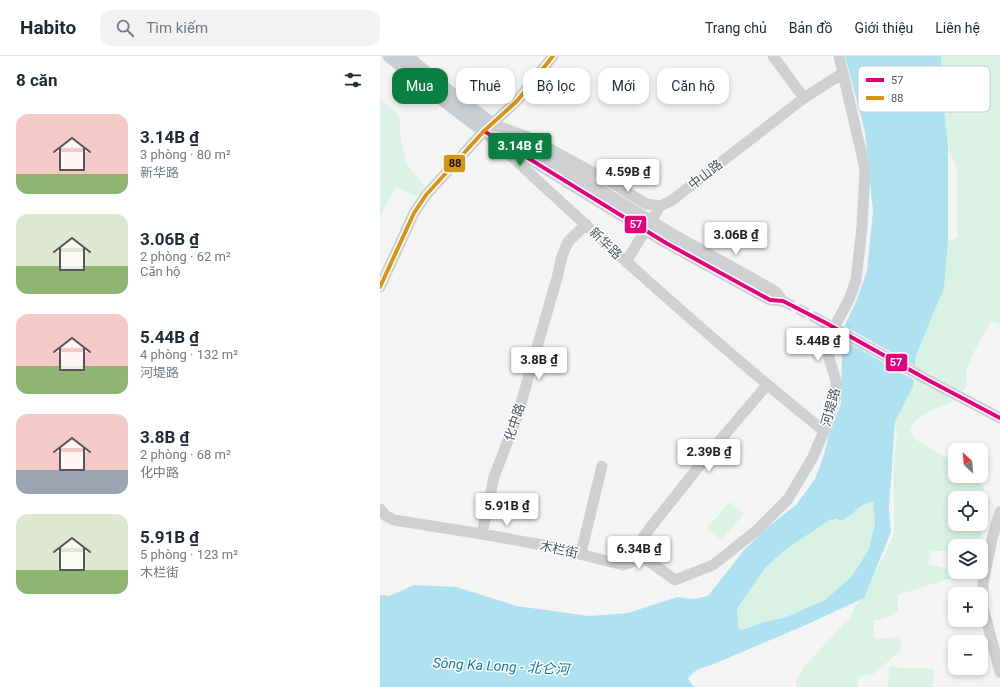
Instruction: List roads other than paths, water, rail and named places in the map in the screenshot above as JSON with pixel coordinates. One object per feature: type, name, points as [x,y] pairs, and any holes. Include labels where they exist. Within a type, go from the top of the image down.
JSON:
[{"type":"main road","name":"新华路","points":[[389,56],[447,103],[488,127]]},
{"type":"main road","name":"新华路","points":[[406,56],[452,94],[488,127]]},
{"type":"street","points":[[773,56],[804,98]]},
{"type":"street","name":"河堤路","points":[[636,552],[675,580],[713,565],[756,531],[788,499],[813,457],[824,431],[836,395],[836,381],[829,358],[832,332],[850,297],[856,280],[862,226],[865,169],[839,56]]},
{"type":"street","points":[[380,286],[414,213],[426,195],[488,127],[517,101],[550,57]]},
{"type":"street","name":"中山路","points":[[660,206],[671,201],[804,98],[843,73]]},
{"type":"street","points":[[488,127],[571,178],[775,291],[783,302],[770,300],[666,244],[571,178]]},
{"type":"street","points":[[488,127],[528,137],[609,181],[646,204],[660,206],[626,262]]},
{"type":"street","name":"新华路","points":[[488,127],[626,262],[767,385],[824,431]]},
{"type":"street","name":"化中路","points":[[482,534],[494,477],[517,417],[562,256],[568,242],[586,224]]},
{"type":"street","points":[[814,317],[1000,418]]},
{"type":"street","points":[[636,552],[644,536],[716,445],[767,385]]},
{"type":"street","points":[[581,553],[602,466]]},
{"type":"street","name":"木栏街","points":[[380,509],[386,516],[394,520],[482,534],[581,553],[623,565],[630,563],[636,552]]},
{"type":"street","points":[[1000,512],[992,539],[983,583],[983,607],[1000,669]]},
{"type":"water","points":[[845,56],[941,56],[941,66],[858,66],[858,105]]},
{"type":"water","name":"Sông Ka Long - 北仑河","points":[[860,112],[944,112],[948,146],[948,242],[944,288],[916,355],[913,387],[895,421],[889,509],[891,532],[864,598],[808,624],[697,670],[688,679],[695,687],[380,687],[380,595],[389,596],[414,585],[456,587],[517,606],[589,616],[628,613],[677,597],[693,599],[708,596],[744,550],[768,527],[796,505],[815,479],[824,455],[830,430],[841,404],[842,354],[838,342],[856,302],[867,271],[873,211],[865,132]],"holes":[[[873,502],[875,524],[869,549],[852,576],[825,600],[784,618],[764,622],[739,630],[737,609],[765,568],[786,549],[830,520],[837,519],[840,521],[845,519],[859,507]]]},
{"type":"tunnel","points":[[783,301],[814,317]]}]
